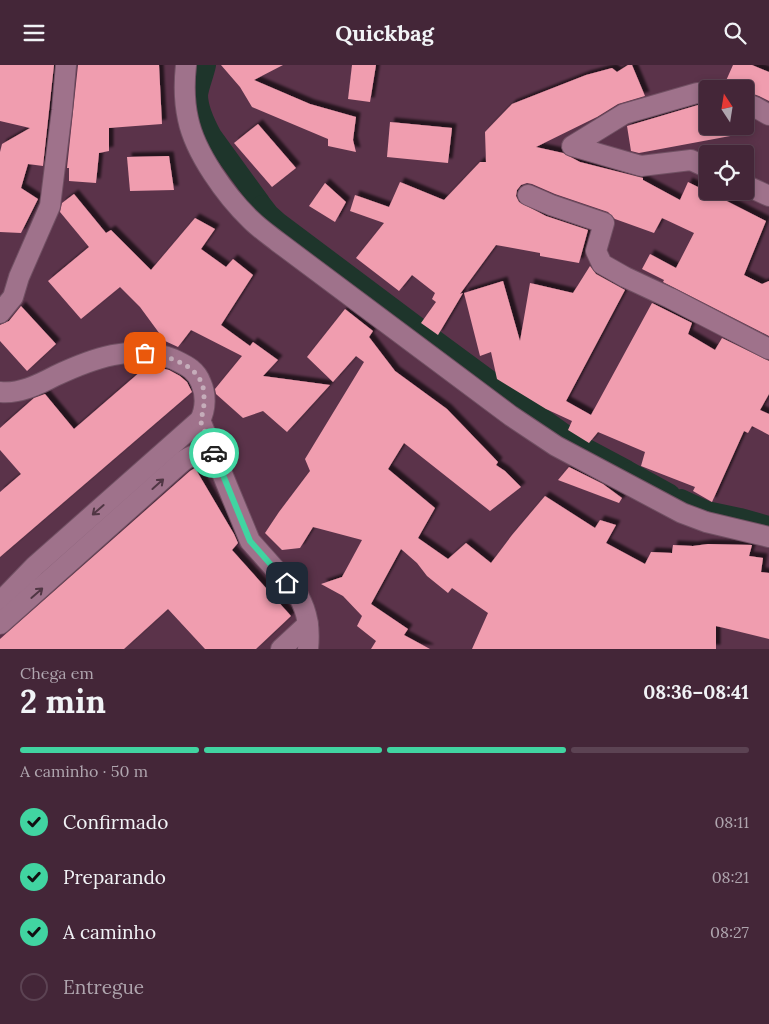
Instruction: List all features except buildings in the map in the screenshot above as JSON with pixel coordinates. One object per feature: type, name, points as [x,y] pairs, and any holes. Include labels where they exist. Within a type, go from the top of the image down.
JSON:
[{"type":"street","points":[[0,313],[13,297],[19,277],[50,206],[66,65]]},
{"type":"street","points":[[186,65],[184,81],[186,107],[190,125],[199,147],[210,168],[230,197],[250,219],[278,242],[511,416],[556,446],[682,513],[706,522],[769,537]]},
{"type":"street","points":[[699,93],[624,114],[572,145],[641,166],[691,160],[699,164]]},
{"type":"street","points":[[754,107],[769,115]]},
{"type":"street","points":[[754,189],[769,196]]},
{"type":"street","points":[[528,195],[604,223],[596,251],[602,264],[631,281],[670,298],[769,349]]},
{"type":"street","points":[[0,392],[11,393],[24,389],[74,367],[106,356],[133,353],[157,355],[192,369],[198,375],[204,394],[204,413],[200,420],[35,566],[0,602]]},
{"type":"street","points":[[200,420],[250,541],[298,595],[308,624],[308,649]]},
{"type":"street","points":[[0,625],[183,461],[190,456],[205,454],[218,461]]},
{"type":"street","points":[[281,649],[308,624]]},
{"type":"waterway","points":[[206,65],[198,95],[203,117],[212,136],[260,202]]},
{"type":"waterway","points":[[262,205],[278,222],[418,327]]},
{"type":"waterway","points":[[423,331],[518,401]]},
{"type":"waterway","points":[[521,403],[580,445],[627,470]]},
{"type":"waterway","points":[[630,472],[670,494]]},
{"type":"waterway","points":[[681,499],[707,511],[769,526]]},
{"type":"way so far","points":[[145,353],[169,358],[192,369],[198,375],[204,394],[204,413],[200,420],[214,453]]},
{"type":"route","points":[[214,453],[250,541],[287,583]]}]
